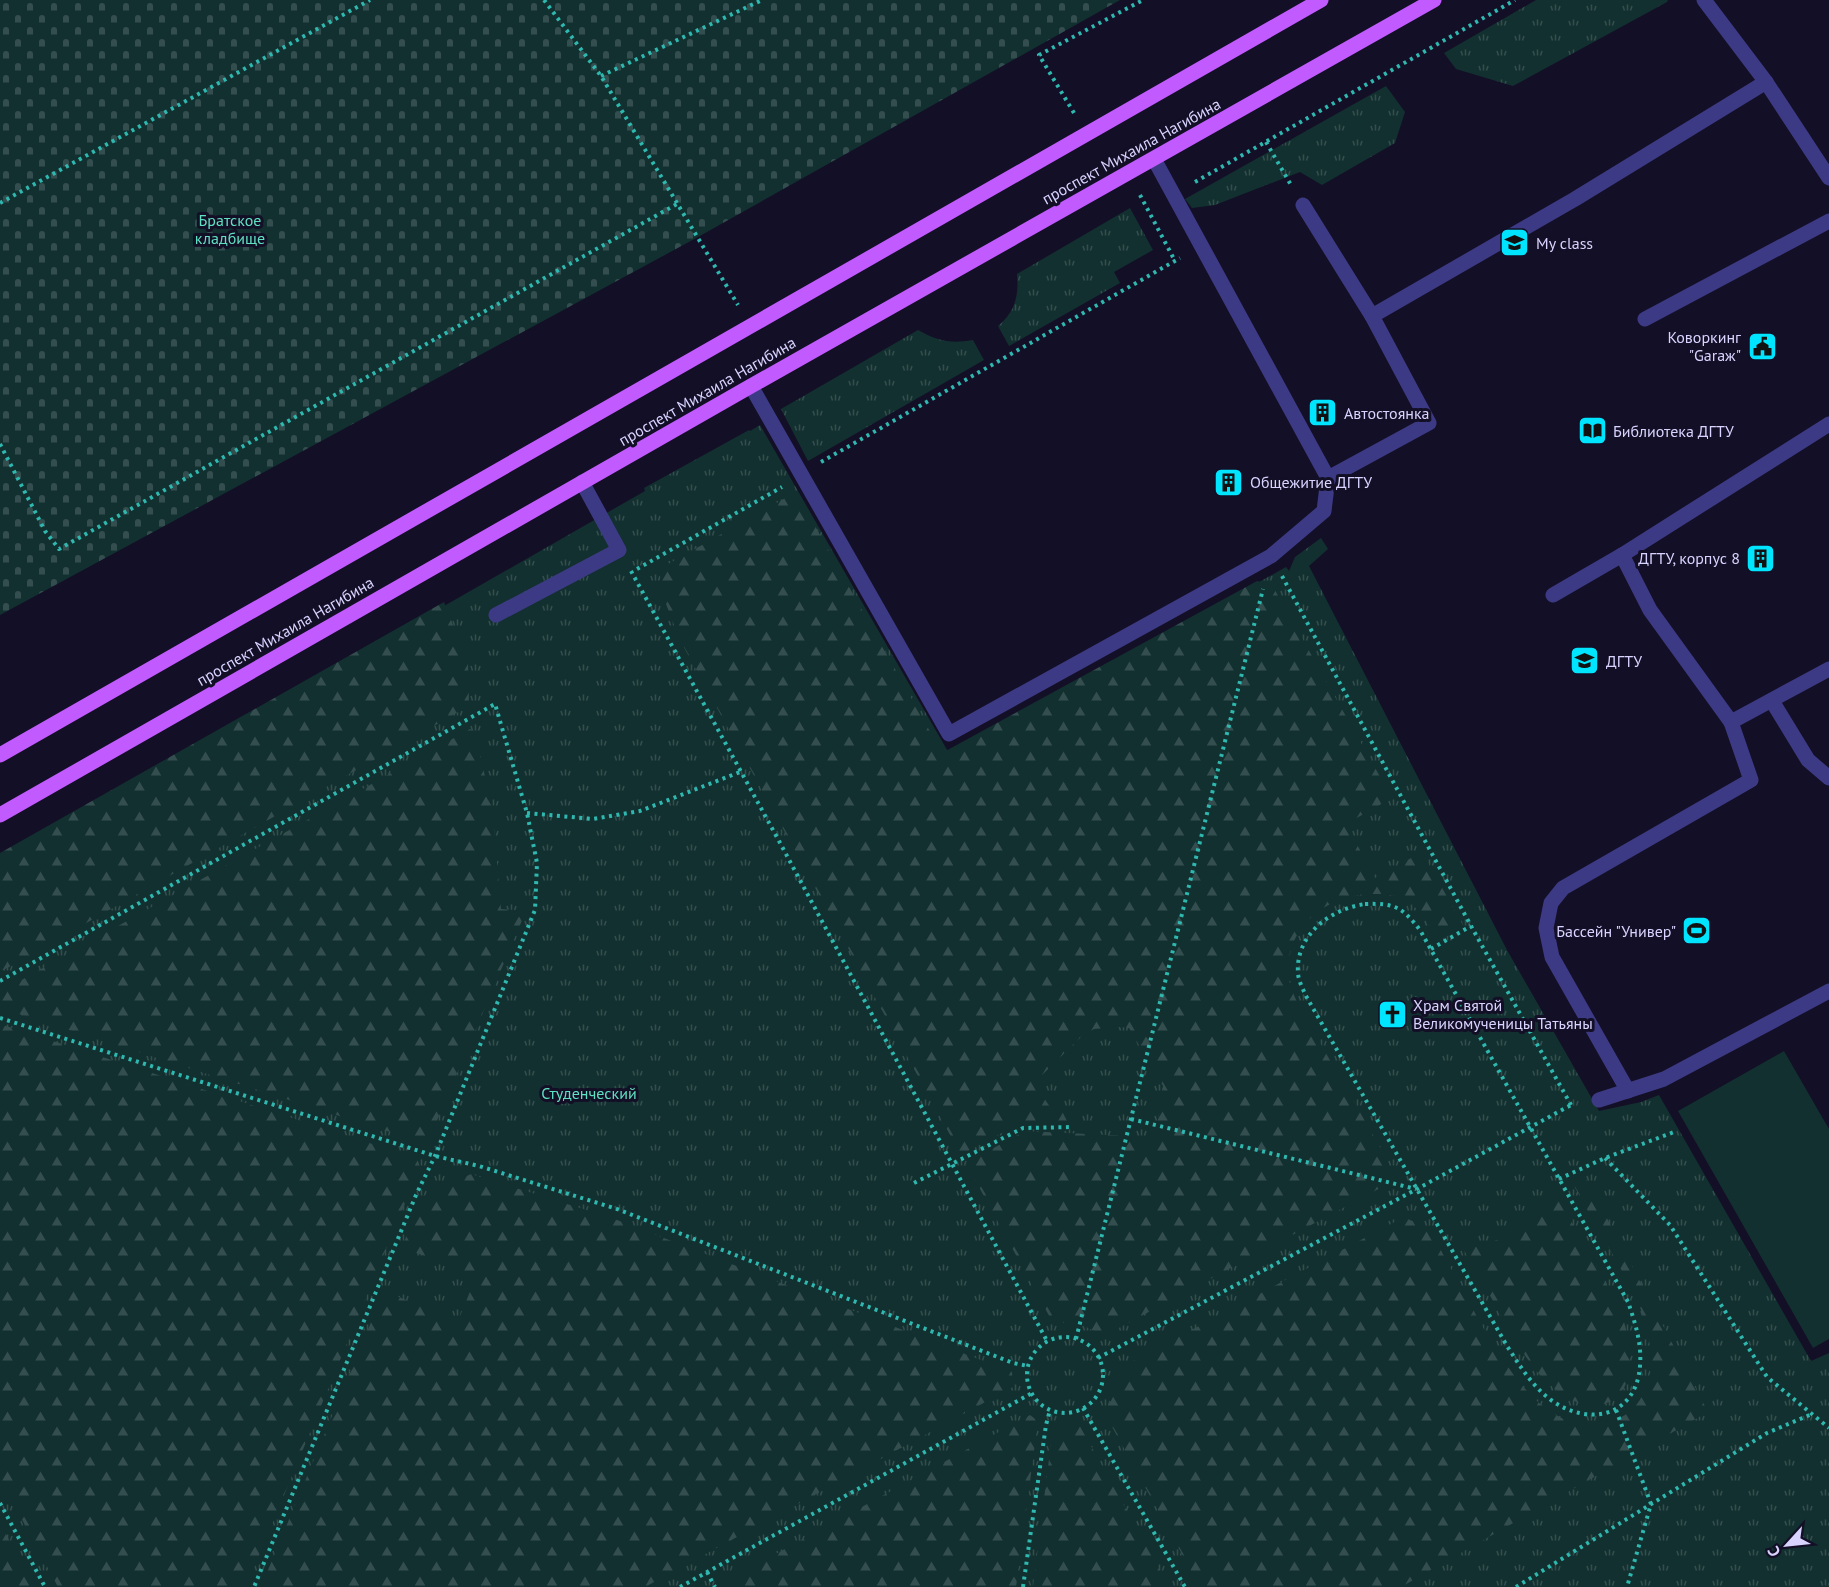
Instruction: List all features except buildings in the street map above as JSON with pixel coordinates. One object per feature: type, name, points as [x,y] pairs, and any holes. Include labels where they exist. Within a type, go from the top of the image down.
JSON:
[{"type":"main road","name":"проспект Михаила Нагибина","points":[[0,755],[1321,0]]},
{"type":"main road","name":"проспект Михаила Нагибина","points":[[0,815],[582,482],[1434,0]]},
{"type":"lane","points":[[1704,0],[1766,81],[1829,178]]},
{"type":"lane","points":[[1372,316],[1564,204],[1766,81]]},
{"type":"lane","points":[[751,386],[949,734],[1271,556],[1324,511],[1328,478],[1154,159]]},
{"type":"lane","points":[[1303,205],[1372,316],[1429,423],[1328,478]]},
{"type":"lane","points":[[1645,319],[1829,221]]},
{"type":"lane","points":[[1553,595],[1622,555],[1829,424]]},
{"type":"lane","points":[[496,615],[619,550],[582,482]]},
{"type":"lane","points":[[1622,555],[1650,610],[1731,722],[1751,780],[1563,888],[1551,903],[1546,928],[1552,957],[1628,1091]]},
{"type":"lane","points":[[1731,722],[1829,669]]},
{"type":"lane","points":[[1773,701],[1808,760],[1829,778]]},
{"type":"lane","points":[[1599,1100],[1664,1079],[1829,991]]},
{"type":"path","points":[[0,203],[370,0]]},
{"type":"path","points":[[544,0],[601,76],[751,326]]},
{"type":"path","points":[[601,76],[762,0]]},
{"type":"path","points":[[1087,134],[1039,55],[1143,0]]},
{"type":"path","points":[[1148,210],[1515,0]]},
{"type":"path","points":[[1266,141],[1303,205]]},
{"type":"path","points":[[1114,181],[1124,201],[1138,192],[1175,261]]},
{"type":"path","points":[[0,444],[45,531],[59,549],[678,204]]},
{"type":"path","points":[[632,573],[784,486],[800,473],[1201,246]]},
{"type":"path","points":[[619,550],[1047,1341]]},
{"type":"path","points":[[1271,556],[1471,926],[1571,1105]]},
{"type":"path","points":[[1076,1339],[1271,556]]},
{"type":"path","points":[[0,981],[495,704],[527,813],[537,863],[535,910],[435,1156],[416,1195],[254,1587]]},
{"type":"path","points":[[527,813],[593,819],[640,811],[740,771]]},
{"type":"path","points":[[1380,904],[1401,909],[1412,919],[1431,949],[1633,1315],[1640,1366],[1633,1391],[1620,1407],[1598,1415],[1578,1413],[1562,1407],[1525,1374],[1310,1005],[1300,980],[1298,969],[1304,946],[1317,926],[1339,910],[1356,905],[1380,904]]},
{"type":"path","points":[[1431,949],[1471,926]]},
{"type":"path","points":[[0,1018],[435,1156],[617,1209],[1002,1359],[1028,1366]]},
{"type":"path","points":[[1098,1358],[1571,1105],[1599,1100]]},
{"type":"path","points":[[1131,1119],[1417,1189]]},
{"type":"path","points":[[914,1183],[1023,1128],[1073,1127]]},
{"type":"path","points":[[1559,1179],[1605,1158],[1674,1132]]},
{"type":"path","points":[[1605,1158],[1670,1225],[1767,1377],[1829,1428]]},
{"type":"path","points":[[1066,1337],[1076,1339],[1093,1349],[1098,1358],[1102,1368],[1099,1391],[1083,1408],[1067,1413],[1050,1410],[1036,1400],[1032,1393],[1027,1375],[1028,1366],[1035,1352],[1047,1341],[1066,1337]]},
{"type":"path","points":[[680,1587],[1032,1393]]},
{"type":"path","points":[[1083,1408],[1185,1587]]},
{"type":"path","points":[[1023,1587],[1050,1410]]},
{"type":"path","points":[[1616,1410],[1651,1504],[1627,1587]]},
{"type":"path","points":[[1516,1587],[1767,1433],[1812,1414]]},
{"type":"path","points":[[0,1503],[45,1587]]},
{"type":"path","points":[[707,1572],[715,1587]]},
{"type":"green space","name":"Братское кладбище","points":[[0,0],[1120,0],[698,237],[0,615]]},
{"type":"green space","points":[[1536,0],[1668,0],[1513,86],[1456,69],[1444,53]]},
{"type":"green space","points":[[1386,86],[1405,112],[1395,143],[1322,185],[1300,172],[1215,205],[1192,208],[1185,199]]},
{"type":"green space","points":[[1130,208],[1153,250],[1114,272],[1120,283],[1009,346],[998,326],[1004,321],[1015,303],[1017,274]]},
{"type":"green space","points":[[918,330],[944,341],[973,340],[984,360],[808,461],[781,409]]},
{"type":"green space","name":"Студенческий","points":[[760,425],[950,755],[1286,567],[1289,571],[1295,557],[1321,538],[1328,549],[1309,566],[1507,950],[1599,1111],[1641,1102],[1659,1095],[1811,1361],[1829,1353],[1829,1587],[0,1587],[0,860],[645,491],[644,488]]},
{"type":"green space","points":[[796,492],[942,753],[1257,581],[1272,585],[1392,798],[1346,824],[1375,878],[1422,852],[1464,927],[1438,941],[1421,913],[1407,901],[1388,895],[1360,895],[1344,898],[1316,914],[1304,925],[1290,953],[1288,975],[1294,996],[1384,1154],[1384,1186],[1102,1337],[1079,1324],[1053,1323],[966,1163],[1025,1131],[1150,1137],[1155,1133],[1164,1093],[1163,1086],[1129,1028],[1094,1029],[1082,1036],[1042,1075],[1040,1092],[1050,1107],[1061,1109],[1067,1121],[1063,1124],[1020,1123],[961,1155],[680,640],[666,604],[659,571],[663,567]]},
{"type":"green space","points":[[444,602],[468,663],[469,706],[0,972],[0,853]]},
{"type":"green space","points":[[470,729],[474,731],[492,805],[501,909],[526,911],[430,1137],[426,1141],[418,1141],[0,1008],[0,992]]},
{"type":"green space","points":[[0,1024],[413,1157],[418,1162],[420,1167],[246,1587],[58,1587],[0,1478]]},
{"type":"green space","points":[[1784,1051],[1829,1129],[1829,1339],[1813,1348],[1678,1111]]},
{"type":"green space","points":[[471,1174],[612,1218],[1012,1372],[1013,1387],[645,1587],[261,1587],[384,1291],[458,1321],[476,1277],[402,1247],[423,1196]]},
{"type":"green space","points":[[1586,1178],[1708,1412],[1401,1587],[1200,1587],[1104,1412],[1115,1392],[1118,1369],[1404,1217],[1423,1226],[1431,1234],[1496,1350],[1524,1388],[1556,1415],[1573,1422],[1589,1425],[1605,1424],[1619,1419],[1641,1398],[1648,1383],[1651,1365],[1650,1348],[1637,1298],[1573,1184]]},
{"type":"green space","points":[[1554,1191],[1621,1313],[1629,1342],[1630,1368],[1623,1390],[1615,1399],[1604,1404],[1588,1405],[1573,1400],[1559,1392],[1540,1375],[1518,1344],[1460,1243],[1475,1244],[1502,1238],[1526,1223]]},
{"type":"green space","points":[[1030,1415],[1038,1421],[1016,1587],[730,1587],[730,1579]]},
{"type":"green space","points":[[1080,1426],[1169,1587],[1033,1587],[1053,1427]]},
{"type":"green space","points":[[0,1523],[34,1587],[0,1587]]},
{"type":"place","name":"My class","points":[[1515,243]]},
{"type":"place","name":"Коворкинг \"Gаraж\"","points":[[1762,346]]},
{"type":"place","name":"Автостоянка","points":[[1323,413]]},
{"type":"place","name":"Библиотека ДГТУ","points":[[1592,431]]},
{"type":"place","name":"Общежитие ДГТУ","points":[[1229,482]]},
{"type":"place","name":"ДГТУ, корпус 8","points":[[1761,558]]},
{"type":"place","name":"ДГТУ","points":[[1585,661]]},
{"type":"place","name":"Бассейн \"Универ\"","points":[[1697,931]]},
{"type":"place","name":"Храм Святой Великомученицы Татьяны","points":[[1392,1014]]}]
